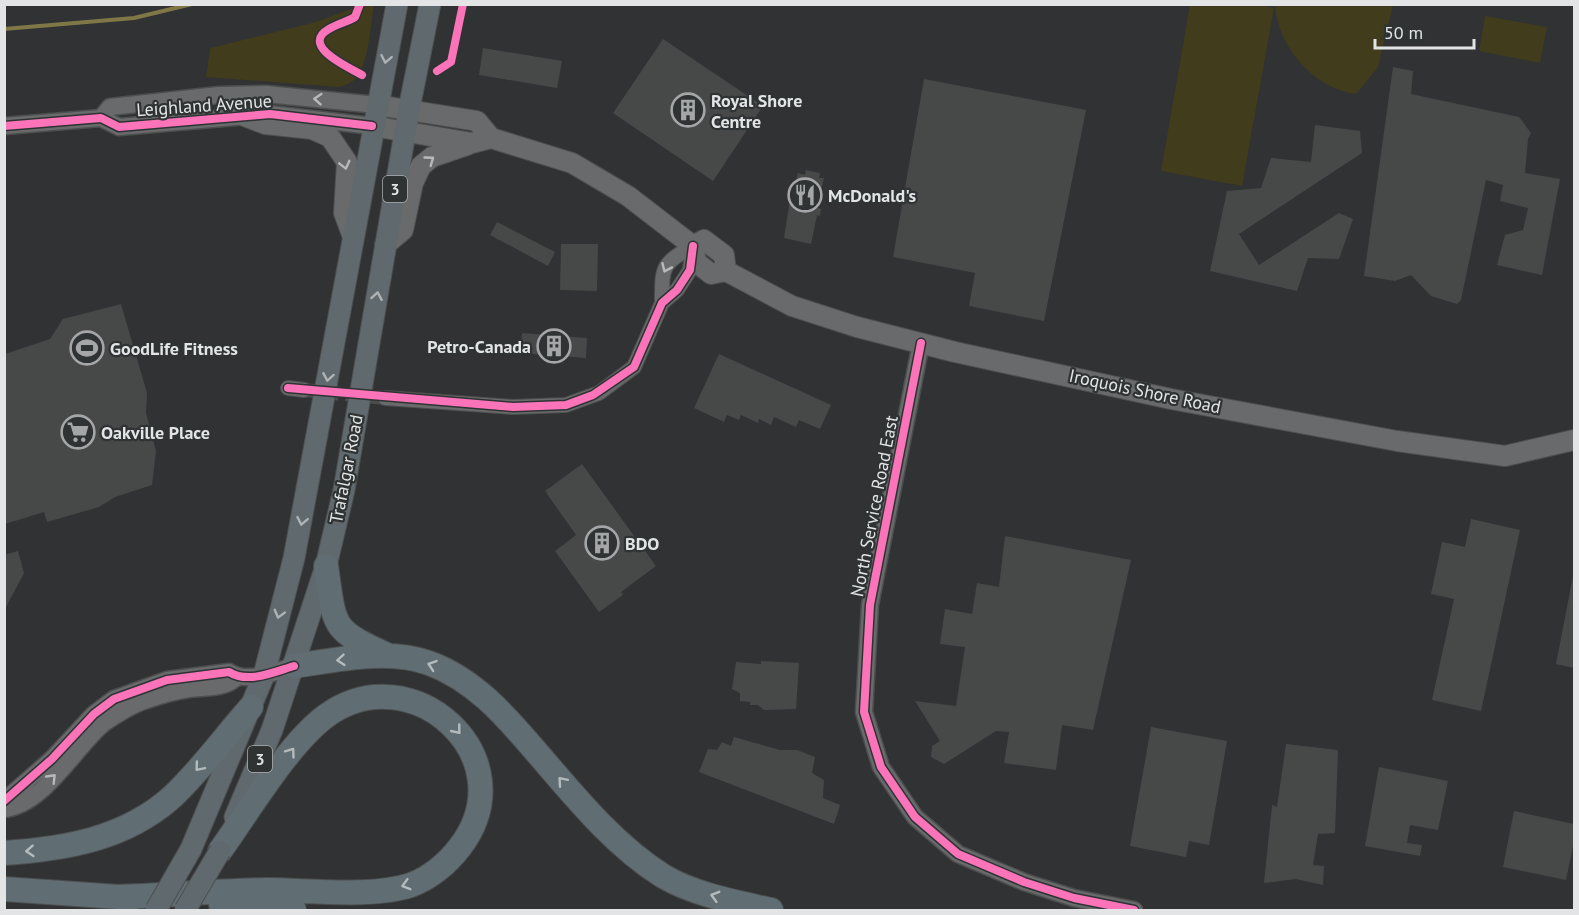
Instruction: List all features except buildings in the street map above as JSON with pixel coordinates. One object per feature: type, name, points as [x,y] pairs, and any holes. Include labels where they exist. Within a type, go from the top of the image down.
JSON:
[{"type":"highway","points":[[326,566],[337,624],[347,635],[389,656]]},
{"type":"highway","points":[[294,666],[389,656],[427,662],[453,673],[479,692],[506,717],[581,803],[624,846],[664,876],[710,896],[771,910]]},
{"type":"highway","points":[[117,897],[264,890],[383,891],[412,884],[438,870],[452,858],[466,839],[475,822],[480,803],[478,773],[459,730],[445,717],[421,705],[374,696],[327,715],[303,736],[220,851]]},
{"type":"highway","points":[[4,853],[57,849],[92,841],[119,831],[148,814],[171,797],[186,782],[251,707]]},
{"type":"highway","points":[[4,889],[294,910]]},
{"type":"main road","name":"Trafalgar Road","points":[[156,910],[191,849],[264,675],[294,558],[372,126],[396,9]]},
{"type":"main road","name":"Trafalgar Road","points":[[185,910],[220,851],[272,730],[326,566],[344,490],[404,132],[429,11]]},
{"type":"main road","name":"Leighland Avenue","points":[[376,105],[409,109]]},
{"type":"main road","name":"Iroquois Shore Road","points":[[409,109],[477,121],[482,141]]},
{"type":"main road","points":[[244,116],[265,124],[312,129],[330,137],[347,162],[344,213],[353,237]]},
{"type":"main road","name":"Iroquois Shore Road","points":[[372,126],[482,141],[572,163],[628,196],[693,246],[704,240],[724,255],[726,271],[809,314],[921,343],[1171,399],[1397,441],[1505,456],[1575,440]]},
{"type":"main road","points":[[386,245],[403,230],[413,183],[421,166],[432,157],[482,141]]},
{"type":"street","name":"Leighland Avenue","points":[[101,118],[110,107],[219,95],[266,94],[376,105]]},
{"type":"street","name":"Leighland Avenue","points":[[4,126],[101,118],[119,127],[270,114],[372,126]]},
{"type":"street","points":[[662,303],[662,276],[668,260],[693,246]]},
{"type":"street","points":[[385,398],[513,407],[566,405],[599,393],[634,367],[662,303],[676,290],[690,270],[693,246]]},
{"type":"street","name":"North Service Road East","points":[[921,343],[870,605],[864,712],[881,767],[915,816],[958,854],[1024,882],[1074,898],[1134,910]]},
{"type":"street","points":[[288,388],[304,390]]},
{"type":"street","points":[[4,809],[13,808],[40,790],[104,723],[141,695],[167,680],[187,683],[231,683],[237,677],[264,675],[294,666]]},
{"type":"street","points":[[4,801],[52,759],[94,714],[114,699],[141,695]]},
{"type":"shaded area","points":[[366,4],[374,5],[366,54],[360,72],[348,84],[339,87],[206,77],[210,48],[312,23]]},
{"type":"shaded area","points":[[1257,4],[1274,8],[1242,186],[1161,171],[1190,5]]},
{"type":"shaded area","points":[[1275,5],[1393,5],[1378,67],[1356,94],[1326,83],[1300,63],[1283,36]]},
{"type":"shaded area","points":[[1485,16],[1547,27],[1540,63],[1479,51]]},
{"type":"waterway","points":[[4,29],[134,18],[192,4]]},
{"type":"tunnel","points":[[304,390],[385,398]]},
{"type":"cycle path","points":[[360,4],[355,17],[329,29],[321,36],[320,42],[330,56],[362,75]]},
{"type":"cycle path","points":[[437,71],[451,62],[463,4]]},
{"type":"cycle path","points":[[4,126],[101,118],[119,127],[270,114],[372,126]]},
{"type":"cycle path","points":[[288,388],[513,407],[566,405],[593,395],[634,367],[662,303],[677,290],[690,270],[693,246]]},
{"type":"cycle path","points":[[921,343],[870,605],[864,712],[881,767],[915,817],[958,854],[1024,882],[1074,898],[1134,910]]},
{"type":"cycle path","points":[[4,801],[52,759],[94,714],[114,699],[167,680],[229,672],[244,677],[253,677],[294,666]]},
{"type":"place","name":"Royal Shore Centre","points":[[688,110]]},
{"type":"place","name":"McDonald's","points":[[805,195]]},
{"type":"place","name":"Petro-Canada","points":[[554,346]]},
{"type":"place","name":"GoodLife Fitness","points":[[87,348]]},
{"type":"place","name":"Oakville Place","points":[[78,432]]},
{"type":"place","name":"BDO","points":[[602,543]]}]
